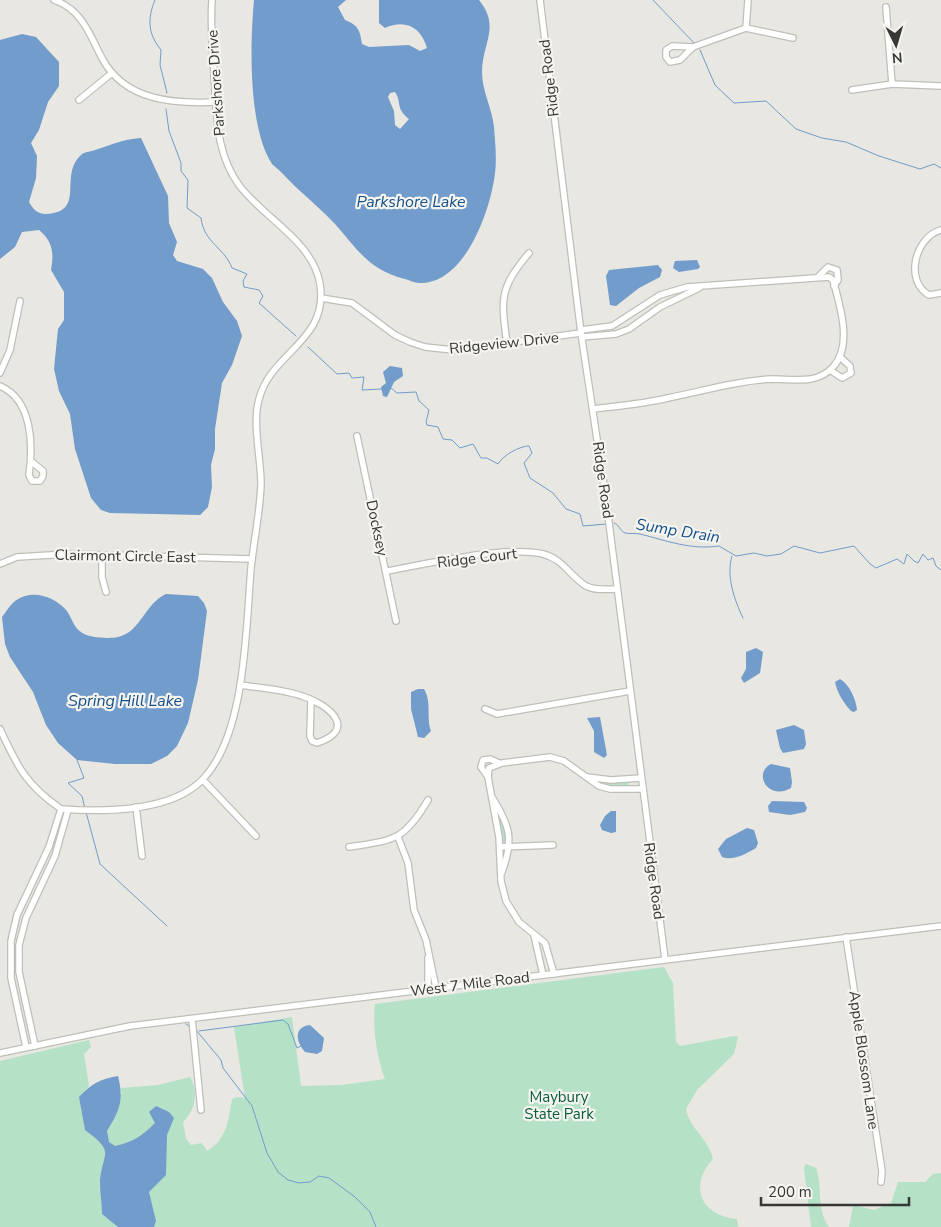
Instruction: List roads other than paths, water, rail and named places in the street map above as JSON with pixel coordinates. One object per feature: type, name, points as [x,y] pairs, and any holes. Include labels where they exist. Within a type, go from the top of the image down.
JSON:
[{"type":"street","points":[[54,0],[66,5],[81,19],[112,73],[135,90],[154,99],[177,102],[216,102]]},
{"type":"street","name":"Parkshore Drive","points":[[202,780],[212,769],[224,742],[240,685],[260,484],[258,400],[269,376],[305,339],[312,329],[318,314],[321,298],[317,273],[306,254],[247,194],[232,174],[226,161],[218,136],[212,0]]},
{"type":"street","name":"Ridge Road","points":[[540,0],[581,333],[593,409],[665,960]]},
{"type":"street","points":[[746,28],[748,0]]},
{"type":"street","points":[[886,7],[892,84]]},
{"type":"street","points":[[693,47],[672,46],[666,50],[666,57],[670,62],[677,61],[693,47],[746,28],[793,38]]},
{"type":"street","points":[[79,100],[112,73]]},
{"type":"street","points":[[852,90],[892,84],[941,86]]},
{"type":"street","points":[[941,230],[931,234],[922,243],[918,250],[916,266],[918,281],[922,291],[928,295],[941,293]]},
{"type":"street","points":[[507,344],[502,311],[503,294],[511,277],[529,253]]},
{"type":"street","points":[[820,276],[828,267],[836,270],[838,280],[834,286]]},
{"type":"street","points":[[581,333],[612,326],[646,304],[671,291],[687,287],[700,288],[820,276],[829,277],[834,286],[845,338],[840,357],[830,370],[808,380],[765,380],[717,386],[662,400],[593,409]]},
{"type":"street","points":[[581,333],[616,334],[629,329],[652,312],[700,288]]},
{"type":"street","name":"Ridgeview Drive","points":[[321,298],[352,303],[395,335],[426,347],[453,350],[581,333]]},
{"type":"street","points":[[0,373],[10,350],[20,300]]},
{"type":"street","points":[[646,304],[652,312]]},
{"type":"street","points":[[830,370],[842,378],[851,373],[850,366],[840,357]]},
{"type":"street","points":[[0,386],[18,402],[28,419],[32,462]]},
{"type":"street","name":"Docksey","points":[[357,436],[387,571],[396,621]]},
{"type":"street","name":"Ridge Court","points":[[387,571],[505,553],[534,553],[546,555],[562,562],[586,586],[617,589]]},
{"type":"street","name":"Clairmont Circle East","points":[[0,564],[17,557],[32,555],[252,559]]},
{"type":"street","points":[[102,555],[102,572],[106,592]]},
{"type":"street","points":[[240,685],[289,692],[311,700],[330,711],[339,722],[337,731],[317,743],[312,741],[310,736],[311,700]]},
{"type":"street","points":[[485,709],[497,714],[630,690]]},
{"type":"street","points":[[0,729],[25,779],[33,788],[61,809],[98,810],[136,807],[173,799],[202,780],[256,836]]},
{"type":"street","points":[[554,974],[545,943],[534,935],[510,910],[506,901],[501,875],[500,847],[488,777],[489,768],[499,763],[536,757],[550,757],[564,761],[594,784],[610,789],[642,789]]},
{"type":"street","points":[[488,777],[481,767],[483,760],[490,759],[499,763]]},
{"type":"street","points":[[587,777],[610,780],[641,778]]},
{"type":"street","points":[[491,795],[507,824],[510,847],[501,875]]},
{"type":"street","points":[[349,847],[398,837],[414,823],[428,800]]},
{"type":"street","points":[[136,807],[142,856]]},
{"type":"street","points":[[26,1047],[13,987],[9,954],[12,931],[17,915],[49,847],[61,809]]},
{"type":"street","points":[[35,1046],[18,957],[21,933],[55,856],[68,810]]},
{"type":"street","points":[[398,837],[408,862],[414,910],[426,940],[436,988]]},
{"type":"street","points":[[500,847],[553,845]]},
{"type":"street","points":[[38,872],[46,875]]},
{"type":"street","name":"West 7 Mile Road","points":[[0,1053],[112,1029],[941,926]]},
{"type":"street","points":[[12,931],[21,933]]},
{"type":"street","points":[[534,935],[543,975]]},
{"type":"street","name":"Apple Blossom Lane","points":[[846,937],[882,1171],[881,1182]]},
{"type":"street","points":[[428,989],[429,956]]},
{"type":"street","points":[[13,987],[22,985]]},
{"type":"street","points":[[192,1019],[201,1110]]},
{"type":"water","name":"Parkshore Lake","points":[[254,0],[346,0],[338,7],[345,20],[358,29],[362,44],[369,47],[409,45],[420,51],[427,48],[421,35],[416,30],[399,24],[385,28],[379,23],[379,0],[479,0],[489,19],[490,27],[482,72],[494,127],[495,173],[488,206],[473,242],[462,259],[450,272],[435,280],[419,283],[382,270],[365,258],[331,220],[272,164],[258,129],[255,107],[252,61]],"holes":[[[395,92],[402,112],[409,119],[400,129],[395,125],[394,111],[388,97],[390,93]]]},
{"type":"water","points":[[22,34],[36,37],[59,62],[59,86],[48,102],[39,130],[31,143],[37,156],[36,178],[29,202],[32,207],[38,212],[46,214],[58,212],[66,207],[69,200],[72,173],[75,163],[81,155],[122,141],[141,138],[168,196],[169,223],[177,242],[173,255],[177,261],[203,269],[212,278],[223,302],[237,321],[242,336],[232,365],[222,383],[215,429],[215,449],[211,465],[212,487],[208,507],[200,515],[110,513],[101,510],[91,498],[75,449],[70,414],[59,391],[54,369],[58,329],[64,320],[64,292],[51,270],[52,253],[50,243],[39,230],[22,232],[15,247],[0,259],[0,40]]},
{"type":"water","points":[[697,260],[700,267],[698,269],[679,272],[673,268],[675,261]]},
{"type":"water","points":[[658,265],[662,270],[660,277],[639,288],[616,306],[610,305],[606,276],[609,270]]},
{"type":"water","points":[[390,366],[402,368],[403,376],[394,382],[387,397],[383,396],[381,387],[386,383],[383,372]]},
{"type":"water","name":"Spring Hill Lake","points":[[166,594],[198,596],[204,603],[207,611],[198,680],[188,723],[177,746],[167,756],[151,764],[115,764],[77,760],[58,743],[46,725],[33,692],[10,657],[5,644],[2,617],[12,603],[20,598],[27,595],[42,596],[61,605],[78,630],[84,634],[114,638],[126,634],[138,624],[153,604]]},
{"type":"water","points":[[756,648],[763,652],[760,673],[744,683],[741,678],[746,669],[746,652]]},
{"type":"water","points":[[840,679],[846,684],[854,697],[857,710],[854,712],[846,705],[837,690],[835,682]]},
{"type":"water","points":[[424,689],[428,699],[431,731],[424,738],[418,737],[411,709],[411,692]]},
{"type":"water","points":[[600,717],[607,755],[604,758],[594,752],[594,731],[587,718]]},
{"type":"water","points":[[794,725],[804,730],[806,744],[804,749],[783,753],[776,730]]},
{"type":"water","points":[[771,764],[790,768],[791,788],[776,791],[766,785],[763,774]]},
{"type":"water","points":[[772,801],[804,802],[807,808],[805,812],[790,815],[769,812],[768,806]]},
{"type":"water","points":[[611,811],[616,811],[616,832],[611,833],[602,830],[600,825],[605,816]]},
{"type":"water","points":[[747,828],[754,830],[758,843],[756,848],[744,855],[722,857],[718,849],[726,839]]},
{"type":"water","points":[[310,1025],[324,1038],[322,1051],[317,1054],[305,1052],[298,1040],[301,1029]]},
{"type":"water","points":[[118,1076],[121,1098],[118,1111],[107,1131],[109,1142],[115,1146],[127,1143],[141,1135],[155,1123],[149,1112],[156,1106],[169,1112],[174,1118],[167,1135],[166,1175],[149,1192],[156,1221],[154,1227],[118,1227],[102,1214],[100,1183],[105,1154],[101,1144],[85,1130],[79,1097],[96,1083]]},
{"type":"waterway","name":"Sump Drain","points":[[155,0],[150,26],[153,38],[161,50],[160,65],[167,93]]},
{"type":"waterway","points":[[653,0],[695,44]]},
{"type":"waterway","points":[[700,50],[715,85],[734,103],[766,101],[796,129],[822,138],[846,142],[879,156],[920,169],[934,164],[941,168]]},
{"type":"waterway","name":"Sump Drain","points":[[166,109],[169,131],[181,163],[181,171],[188,180],[187,208],[201,218],[206,233],[232,268],[247,274],[243,281],[244,287],[259,290],[263,296],[259,303],[296,336]]},
{"type":"waterway","name":"Sump Drain","points":[[308,347],[337,374],[349,373],[352,378],[364,377],[362,390],[382,389]]},
{"type":"waterway","name":"Sump Drain","points":[[391,388],[397,393],[416,392],[419,401],[429,410],[427,425],[438,427],[443,439],[452,440],[460,448],[473,444],[481,458],[487,458],[498,464],[512,452],[529,446],[532,453],[524,463],[530,478],[553,493],[566,509],[580,514],[583,526],[606,524]]},
{"type":"waterway","name":"Sump Drain","points":[[614,523],[625,533],[640,534],[689,546],[719,546],[736,556],[754,553],[767,556],[781,554],[794,546],[820,553],[854,546],[876,568],[897,559],[904,564],[907,554],[918,563],[923,554],[928,560],[933,558],[936,566],[941,570]]},
{"type":"waterway","points":[[732,556],[730,579],[743,618]]},
{"type":"waterway","points":[[77,760],[84,778],[68,783],[82,796],[85,809]]},
{"type":"waterway","points":[[86,812],[100,864],[167,926]]},
{"type":"waterway","points":[[199,1031],[283,1020],[288,1024],[297,1048],[301,1046]]},
{"type":"waterway","points":[[186,1024],[190,1027]]},
{"type":"waterway","points":[[196,1030],[221,1060],[223,1068],[252,1106],[267,1153],[278,1172],[288,1180],[299,1183],[310,1182],[319,1176],[329,1178],[355,1197],[370,1212],[376,1227]]},
{"type":"park label","name":"Maybury State Park","points":[[559,1106]]}]
